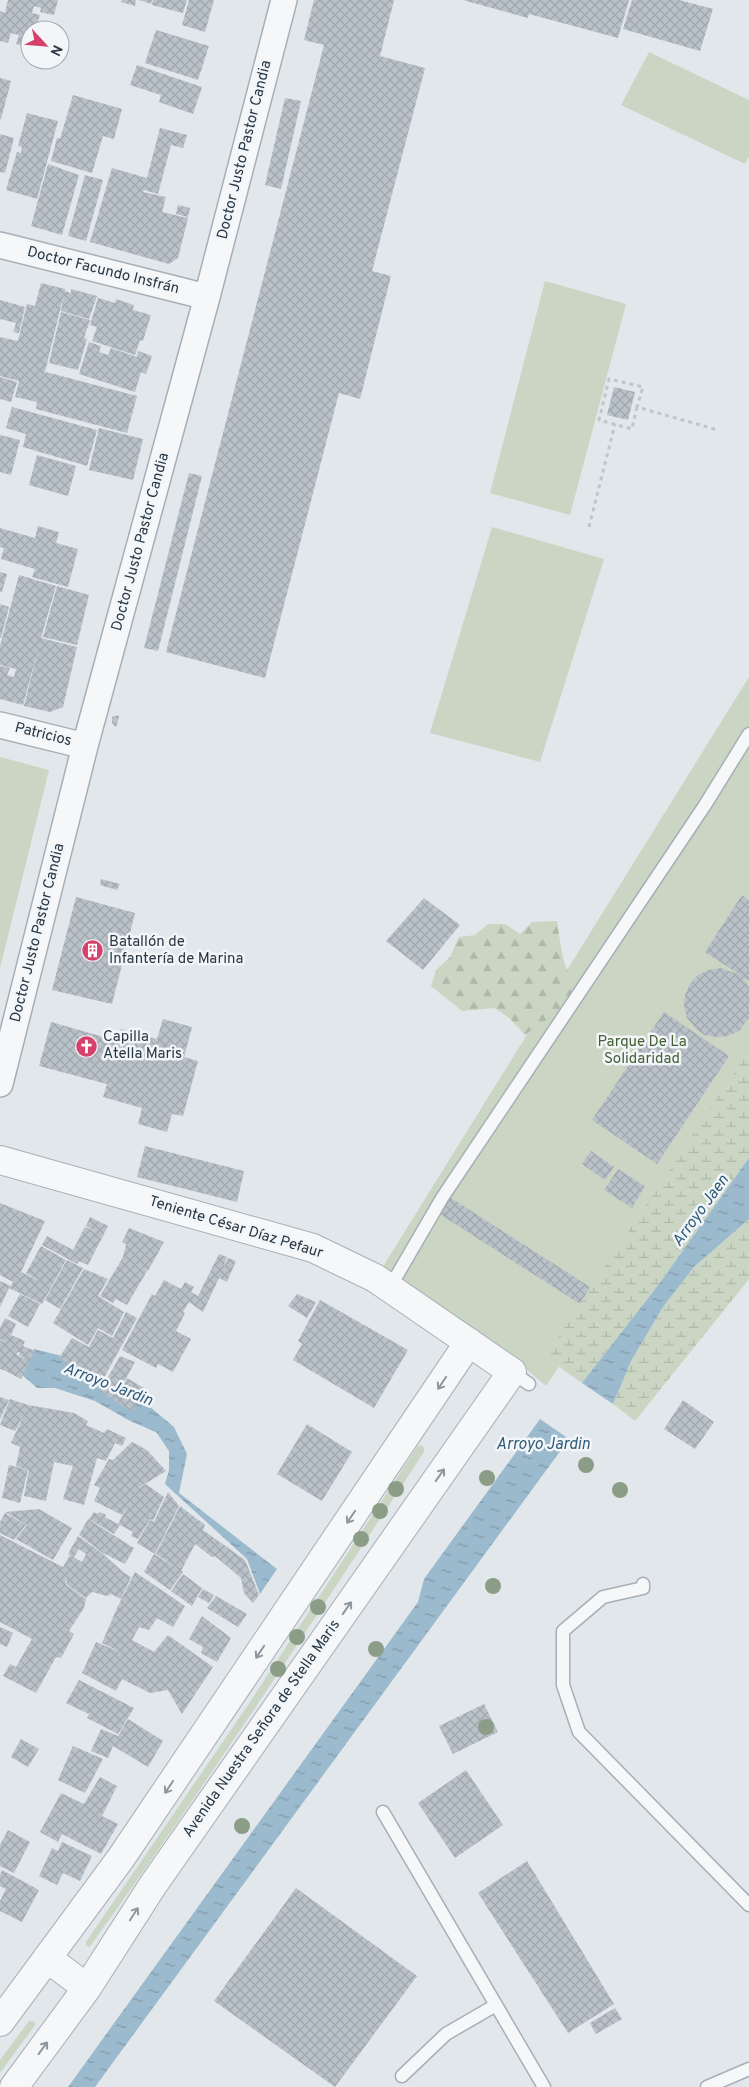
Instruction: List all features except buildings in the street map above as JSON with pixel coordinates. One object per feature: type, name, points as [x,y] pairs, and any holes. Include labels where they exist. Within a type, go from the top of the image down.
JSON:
[{"type":"street","name":"Doctor Justo Pastor Candia","points":[[0,1084],[85,746],[207,297],[284,0]]},
{"type":"street","name":"Doctor Facundo Insfrán","points":[[0,244],[207,297]]},
{"type":"street","name":"Patricios","points":[[0,724],[85,746]]},
{"type":"street","name":"Teniente César Díaz Pefaur","points":[[0,1160],[313,1248],[375,1278],[520,1378]]},
{"type":"street","points":[[0,2022],[121,1858],[469,1342]]},
{"type":"street","name":"Avenida Nuestra Señora de Stella Maris","points":[[14,2087],[87,1988],[153,1884],[520,1378]]},
{"type":"street","points":[[47,1958],[87,1988]]},
{"type":"lane","points":[[389,1289],[442,1198],[705,805],[749,734]]},
{"type":"lane","points":[[643,1584],[643,1588],[603,1597],[563,1631],[563,1685],[579,1732],[749,1906]]},
{"type":"lane","points":[[383,1812],[544,2087]]},
{"type":"lane","points":[[402,2076],[446,2034],[496,2005]]},
{"type":"lane","points":[[707,2087],[749,2069]]},
{"type":"path","points":[[609,378],[643,387],[637,408],[632,429],[599,420],[609,378]]},
{"type":"path","points":[[637,408],[718,430]]},
{"type":"path","points":[[589,527],[615,424]]},
{"type":"green space","points":[[649,52],[749,100],[749,156],[745,164],[621,105]]},
{"type":"green space","points":[[545,281],[626,304],[570,515],[490,493]]},
{"type":"green space","points":[[492,527],[604,559],[540,762],[430,733]]},
{"type":"green space","name":"Parque De La Solidaridad","points":[[749,677],[749,1082],[546,1386],[511,1356],[379,1273]]},
{"type":"green space","points":[[0,757],[49,770],[0,968]]},
{"type":"green space","points":[[557,921],[565,965],[578,991],[571,1002],[525,1035],[509,1018],[495,1008],[462,1011],[431,986],[436,970],[450,957],[459,937],[475,935],[488,924],[505,924],[520,934],[532,922]]},
{"type":"green space","points":[[749,1050],[749,1158],[659,1284],[582,1383],[545,1357]]},
{"type":"green space","points":[[749,1219],[749,1279],[635,1421],[613,1404],[631,1361],[663,1307],[694,1267]]},
{"type":"green space","points":[[420,1445],[424,1447],[424,1452],[219,1762],[89,1947],[86,1945],[86,1942],[248,1705]]},
{"type":"green space","points":[[29,2021],[35,2022],[35,2025],[0,2073],[0,2060]]},
{"type":"water","points":[[749,1158],[749,1219],[694,1267],[663,1307],[631,1361],[613,1404],[582,1383],[659,1284]]},
{"type":"water","points":[[34,1349],[66,1357],[106,1385],[149,1406],[174,1427],[187,1454],[179,1493],[277,1569],[260,1594],[247,1559],[165,1484],[169,1470],[169,1451],[156,1432],[130,1421],[95,1401],[55,1388],[37,1388],[22,1375],[0,1369],[0,1356],[21,1362]]},
{"type":"water","name":"Arroyo Jardin","points":[[540,1419],[569,1439],[95,2087],[68,2087],[418,1602],[424,1579]]},
{"type":"place","name":"Batallón de Infantería de Marina","points":[[93,951]]},
{"type":"place","name":"Capilla Atella Maris","points":[[87,1046]]},
{"type":"water label","name":"Arroyo Jaen","points":[[701,1211]]}]
